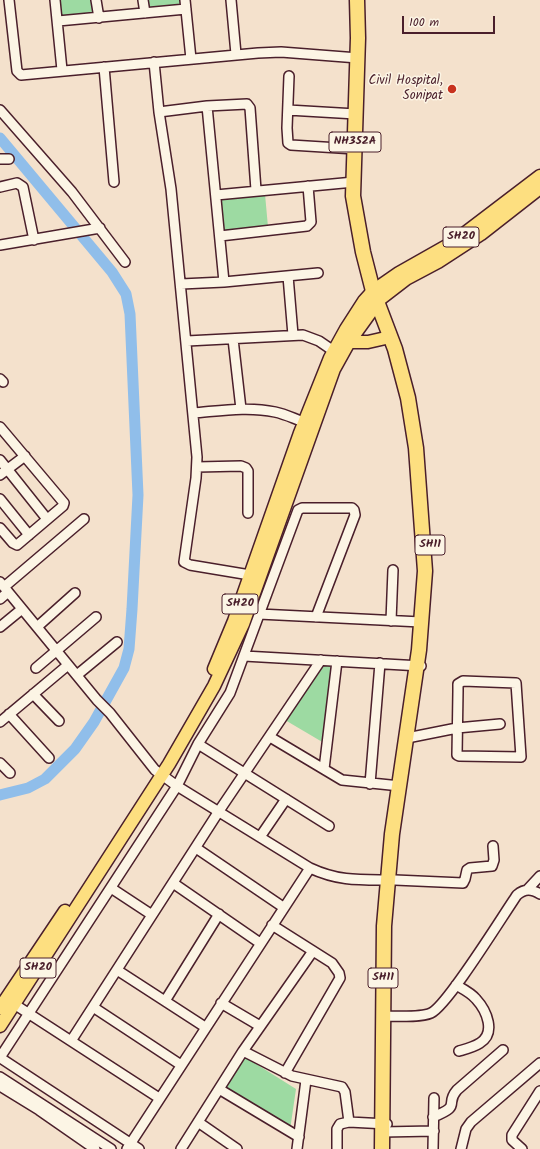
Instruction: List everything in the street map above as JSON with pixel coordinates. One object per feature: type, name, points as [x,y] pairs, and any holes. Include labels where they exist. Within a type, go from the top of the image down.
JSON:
[{"type":"highway","name":"NH352A","points":[[357,0],[358,58],[353,196],[359,231],[375,292]]},
{"type":"highway","name":"SH11","points":[[375,292],[408,398],[416,448],[425,571],[421,622],[422,650]]},
{"type":"highway","name":"SH11","points":[[375,292],[400,347],[414,396],[422,447],[431,571],[420,666],[398,820]]},
{"type":"highway","name":"SH11","points":[[382,1149],[385,1128],[386,1016],[392,880],[400,786],[410,737]]},
{"type":"highway","name":"SH11","points":[[385,1128],[389,1149]]},
{"type":"main road","name":"SH20","points":[[255,576],[304,422],[337,353],[346,329],[364,301],[375,292],[452,243],[540,176]]},
{"type":"main road","name":"SH20","points":[[0,1026],[158,773],[208,681],[255,576],[334,369],[337,353],[349,342],[375,292],[406,279],[438,262],[481,234],[540,188]]},
{"type":"main road","points":[[349,342],[368,342],[390,337]]},
{"type":"main road","name":"SH20","points":[[0,1008],[158,773]]},
{"type":"street","points":[[9,0],[18,74],[21,75],[236,54],[281,52],[358,58]]},
{"type":"street","points":[[55,0],[62,70]]},
{"type":"street","points":[[96,0],[99,18]]},
{"type":"street","points":[[143,0],[145,13]]},
{"type":"street","points":[[231,0],[236,54]]},
{"type":"street","points":[[58,21],[145,13],[186,5],[191,59]]},
{"type":"street","points":[[154,62],[159,112],[171,189],[197,467],[184,562],[190,565],[255,576]]},
{"type":"street","points":[[104,67],[114,182]]},
{"type":"street","points":[[289,76],[287,141],[291,145],[355,149]]},
{"type":"street","points":[[159,112],[207,106],[247,104],[250,108],[256,190]]},
{"type":"street","points":[[207,106],[224,282]]},
{"type":"street","points":[[0,110],[68,187],[125,262]]},
{"type":"street","points":[[288,110],[356,114]]},
{"type":"street","points":[[216,195],[256,190],[354,182]]},
{"type":"street","points":[[0,187],[17,183],[23,187],[34,240]]},
{"type":"street","points":[[220,236],[310,224],[308,186]]},
{"type":"street","points":[[0,245],[100,228]]},
{"type":"street","points":[[181,284],[224,282],[318,273]]},
{"type":"street","points":[[288,276],[293,334]]},
{"type":"street","points":[[186,341],[293,334],[311,337],[337,353]]},
{"type":"street","points":[[233,339],[240,409]]},
{"type":"street","points":[[193,413],[240,409],[274,411],[304,422]]},
{"type":"street","points":[[0,427],[64,503],[63,506],[19,544],[16,545],[0,528]]},
{"type":"street","points":[[4,472],[25,456]]},
{"type":"street","points":[[0,460],[4,472],[47,519]]},
{"type":"street","points":[[197,467],[241,466],[246,468],[248,470],[248,513]]},
{"type":"street","points":[[0,499],[29,535]]},
{"type":"street","points":[[139,1149],[129,1146],[1,1058],[1,1054],[30,1014],[177,786],[198,744],[230,693],[298,510],[302,508],[352,508],[355,515],[316,617]]},
{"type":"street","points":[[0,599],[4,587],[84,519]]},
{"type":"street","points":[[391,621],[393,570]]},
{"type":"street","points":[[4,587],[158,773],[310,868],[325,875],[342,879],[463,883],[466,870],[470,868],[492,866],[494,860],[493,846]]},
{"type":"street","points":[[37,627],[75,592]]},
{"type":"street","points":[[0,627],[22,609]]},
{"type":"street","points":[[259,614],[421,622]]},
{"type":"street","points":[[36,668],[96,617]]},
{"type":"street","points":[[77,675],[117,642]]},
{"type":"street","points":[[244,656],[420,666]]},
{"type":"street","points":[[71,1041],[219,811],[322,660]]},
{"type":"street","points":[[324,769],[337,661]]},
{"type":"street","points":[[370,784],[380,663]]},
{"type":"street","points":[[0,722],[68,665]]},
{"type":"street","points":[[460,682],[516,683],[521,757],[459,756],[456,752],[457,728],[458,691],[460,682]]},
{"type":"street","points":[[33,694],[58,721]]},
{"type":"street","points":[[9,714],[49,758]]},
{"type":"street","points":[[410,737],[457,728],[500,724]]},
{"type":"street","points":[[270,737],[342,780],[400,786]]},
{"type":"street","points":[[198,744],[329,826]]},
{"type":"street","points":[[0,763],[10,773]]},
{"type":"street","points":[[260,837],[286,799]]},
{"type":"street","points":[[196,848],[283,907]]},
{"type":"street","points":[[129,1146],[158,1098],[310,868]]},
{"type":"street","points":[[386,1016],[430,1013],[436,1010],[456,985],[517,894],[527,890],[540,876]]},
{"type":"street","points":[[173,883],[260,943]]},
{"type":"street","points":[[111,888],[152,915]]},
{"type":"street","points":[[527,890],[540,894]]},
{"type":"street","points":[[165,1001],[219,914]]},
{"type":"street","points":[[272,925],[313,950],[336,967],[340,978],[285,1072]]},
{"type":"street","points":[[181,1149],[243,1051],[313,950]]},
{"type":"street","points":[[117,970],[205,1027]]},
{"type":"street","points":[[456,985],[476,999],[485,1011],[489,1025],[487,1036],[480,1044],[459,1051]]},
{"type":"street","points":[[221,1003],[260,1026]]},
{"type":"street","points":[[14,1004],[158,1098]]},
{"type":"street","points":[[93,1007],[181,1065]]},
{"type":"street","points":[[433,1116],[449,1110],[452,1106],[453,1096],[457,1090],[503,1050]]},
{"type":"street","points":[[243,1051],[285,1072],[306,1080],[342,1088],[345,1092],[349,1122]]},
{"type":"street","points":[[461,1149],[466,1129],[471,1122],[540,1063]]},
{"type":"street","points":[[0,1077],[111,1149]]},
{"type":"street","points":[[297,1149],[306,1080]]},
{"type":"street","points":[[0,1086],[39,1110],[95,1149]]},
{"type":"street","points":[[218,1089],[298,1137]]},
{"type":"street","points":[[522,1149],[512,1140],[512,1136],[540,1091]]},
{"type":"street","points":[[433,1149],[434,1098]]},
{"type":"street","points":[[198,1122],[237,1149]]},
{"type":"street","points":[[338,1149],[338,1127],[343,1123],[349,1122],[385,1128],[434,1131]]},
{"type":"green space","points":[[58,0],[91,0],[94,14],[60,18]]},
{"type":"green space","points":[[148,0],[180,0],[180,5],[150,9]]},
{"type":"green space","points":[[265,194],[268,227],[223,231],[220,199]]},
{"type":"green space","points":[[323,663],[334,666],[324,743],[285,720]]},
{"type":"green space","points":[[245,1057],[296,1089],[290,1130],[225,1089]]},
{"type":"waterway","points":[[0,138],[112,272],[126,294],[130,314],[138,495],[129,649],[124,668],[94,722],[75,749],[45,779],[28,788],[0,795]]},
{"type":"place","name":"Civil Hospital, Sonipat","points":[[452,89]]}]
